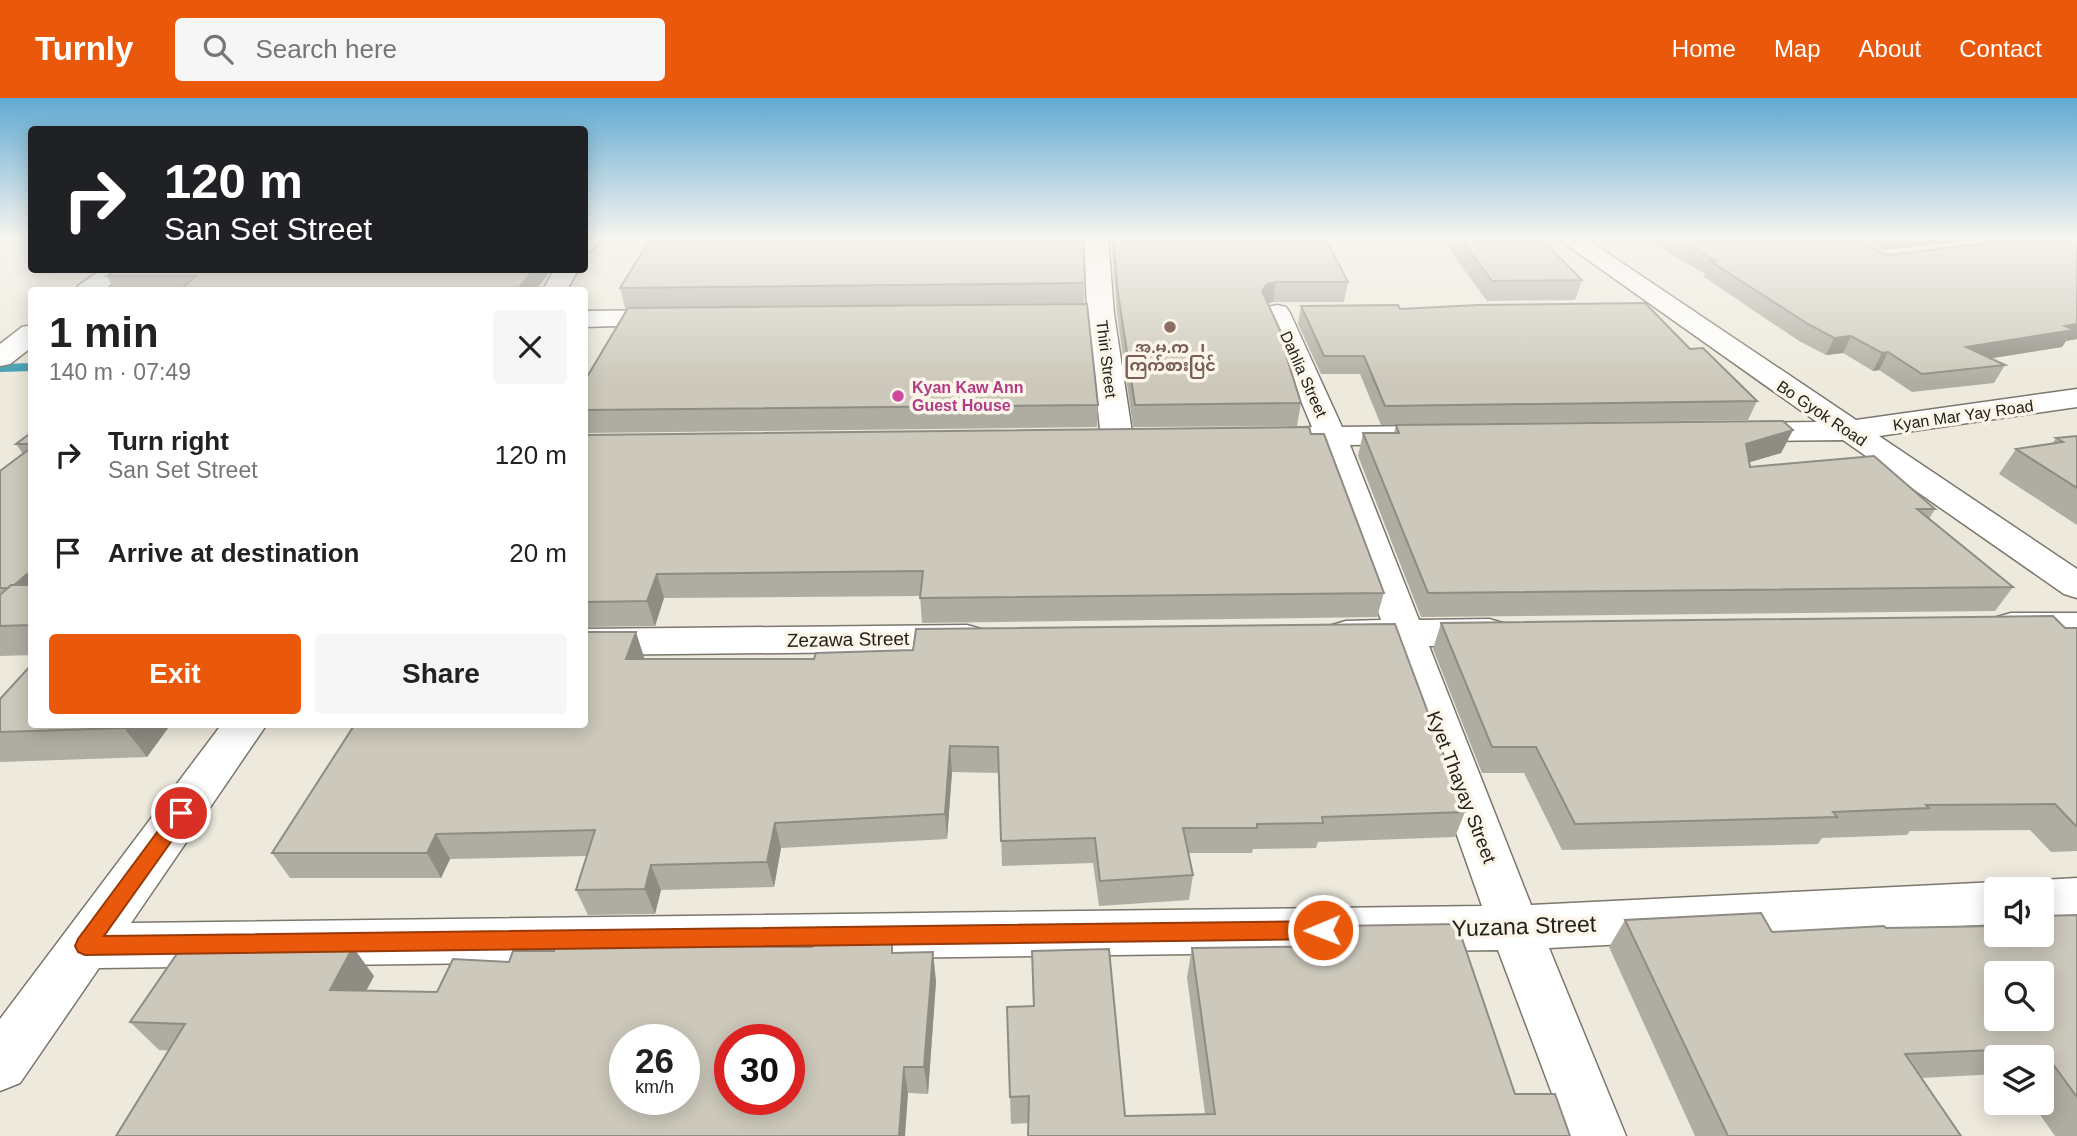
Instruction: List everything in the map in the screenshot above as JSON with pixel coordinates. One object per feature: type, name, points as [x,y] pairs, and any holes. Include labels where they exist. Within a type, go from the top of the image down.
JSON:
[{"type":"street","name":"Thiri Street","points":[[1099,286],[1117,439]]},
{"type":"street","name":"Bo Gyok Road","points":[[1638,286],[2077,586]]},
{"type":"street","points":[[1631,310],[1672,310]]},
{"type":"street","name":"Dahlia Street","points":[[1285,313],[1331,436]]},
{"type":"street","points":[[1018,315],[1101,314]]},
{"type":"street","points":[[588,319],[696,318]]},
{"type":"street","points":[[0,358],[28,336]]},
{"type":"street","name":"Kyan Mar Yay Road","points":[[1709,432],[1848,431],[2077,398]]},
{"type":"street","points":[[1238,437],[1443,435]]},
{"type":"street","name":"Kyet Thayay Street","points":[[1331,436],[1597,1136]]},
{"type":"street","points":[[1981,627],[2077,626]]},
{"type":"street","points":[[1307,634],[1528,632]]},
{"type":"street","name":"Zezawa Street","points":[[588,642],[1002,638]]},
{"type":"street","points":[[0,1064],[243,728]]},
{"type":"street","points":[[2054,900],[2077,899]]},
{"type":"street","name":"Yuzana Street","points":[[85,946],[1516,928],[1984,904]]},
{"type":"building","points":[[184,286],[520,286],[520,287]]},
{"type":"building","points":[[621,286],[765,286],[620,288]]},
{"type":"building","points":[[1117,286],[1265,286],[1262,291],[1290,352],[1285,352],[1301,403],[1135,405]]},
{"type":"building","points":[[1750,286],[2077,286],[2077,324],[2065,326],[2074,330],[1966,347],[2005,365],[1922,374],[1888,352],[1882,353],[1851,336],[1834,338]]},
{"type":"building","points":[[1645,303],[1690,349],[1703,348],[1757,401],[1385,406],[1364,356],[1324,356],[1301,306],[1398,305],[1400,309]]},
{"type":"building","points":[[1087,304],[1098,405],[588,410],[588,375],[628,308]]},
{"type":"building","points":[[1783,421],[1793,430],[1746,444],[1750,467],[1874,456],[1935,509],[1917,509],[2013,587],[1428,593],[1363,433],[1399,433],[1396,425]]},
{"type":"building","points":[[1309,427],[1311,434],[1324,434],[1384,593],[920,598],[923,571],[657,574],[647,601],[588,602],[588,435]]},
{"type":"building","points":[[28,435],[28,444],[16,444]]},
{"type":"building","points":[[2077,436],[2077,488],[2016,449],[2063,442],[2056,438]]},
{"type":"building","points":[[28,450],[28,573],[8,588],[0,588],[0,471]]},
{"type":"building","points":[[11,585],[28,585],[28,625],[0,626],[0,595]]},
{"type":"building","points":[[2053,616],[2065,628],[2077,628],[2077,826],[2055,804],[1926,805],[1929,808],[1833,812],[1837,817],[1575,824],[1536,747],[1492,747],[1441,623]]},
{"type":"building","points":[[1395,624],[1465,812],[1322,817],[1323,823],[1257,824],[1257,828],[1183,828],[1193,875],[1100,881],[1095,838],[1001,841],[998,747],[950,746],[945,814],[775,823],[767,862],[651,865],[645,889],[576,890],[595,830],[436,834],[427,853],[272,853],[352,728],[588,728],[588,632],[636,632],[626,659],[814,659],[816,653],[913,650],[916,629]]},
{"type":"building","points":[[28,668],[28,728],[124,728],[0,732],[0,699]]},
{"type":"building","points":[[1761,913],[1772,932],[1884,926],[1984,926],[1984,947],[2054,947],[2054,916],[2077,915],[2077,1097],[2054,1066],[2054,1045],[1984,1045],[1984,1051],[1905,1054],[1961,1136],[1728,1136],[1625,920]]},
{"type":"building","points":[[1457,924],[1515,1094],[1555,1094],[1570,1136],[1028,1136],[1029,1096],[1010,1097],[1007,1007],[1034,1006],[1032,951],[1109,949],[1125,1116],[1215,1114],[1192,948],[1343,946],[1338,926]]},
{"type":"building","points":[[630,935],[627,946],[812,947],[812,944],[892,944],[892,953],[933,952],[924,1067],[904,1067],[899,1136],[116,1136],[185,1024],[130,1022],[185,942],[353,947],[330,990],[437,992],[453,959],[509,962],[513,951],[554,951],[559,936]]},
{"type":"waterway","points":[[0,368],[28,367]]},
{"type":"place","name":"အ.မ.က ၂ ကြက်စားပြင်","points":[[1170,327]]},
{"type":"place","name":"Kyan Kaw Ann Guest House","points":[[898,396]]},
{"type":"route","points":[[181,813],[85,946],[1323,930]]}]
